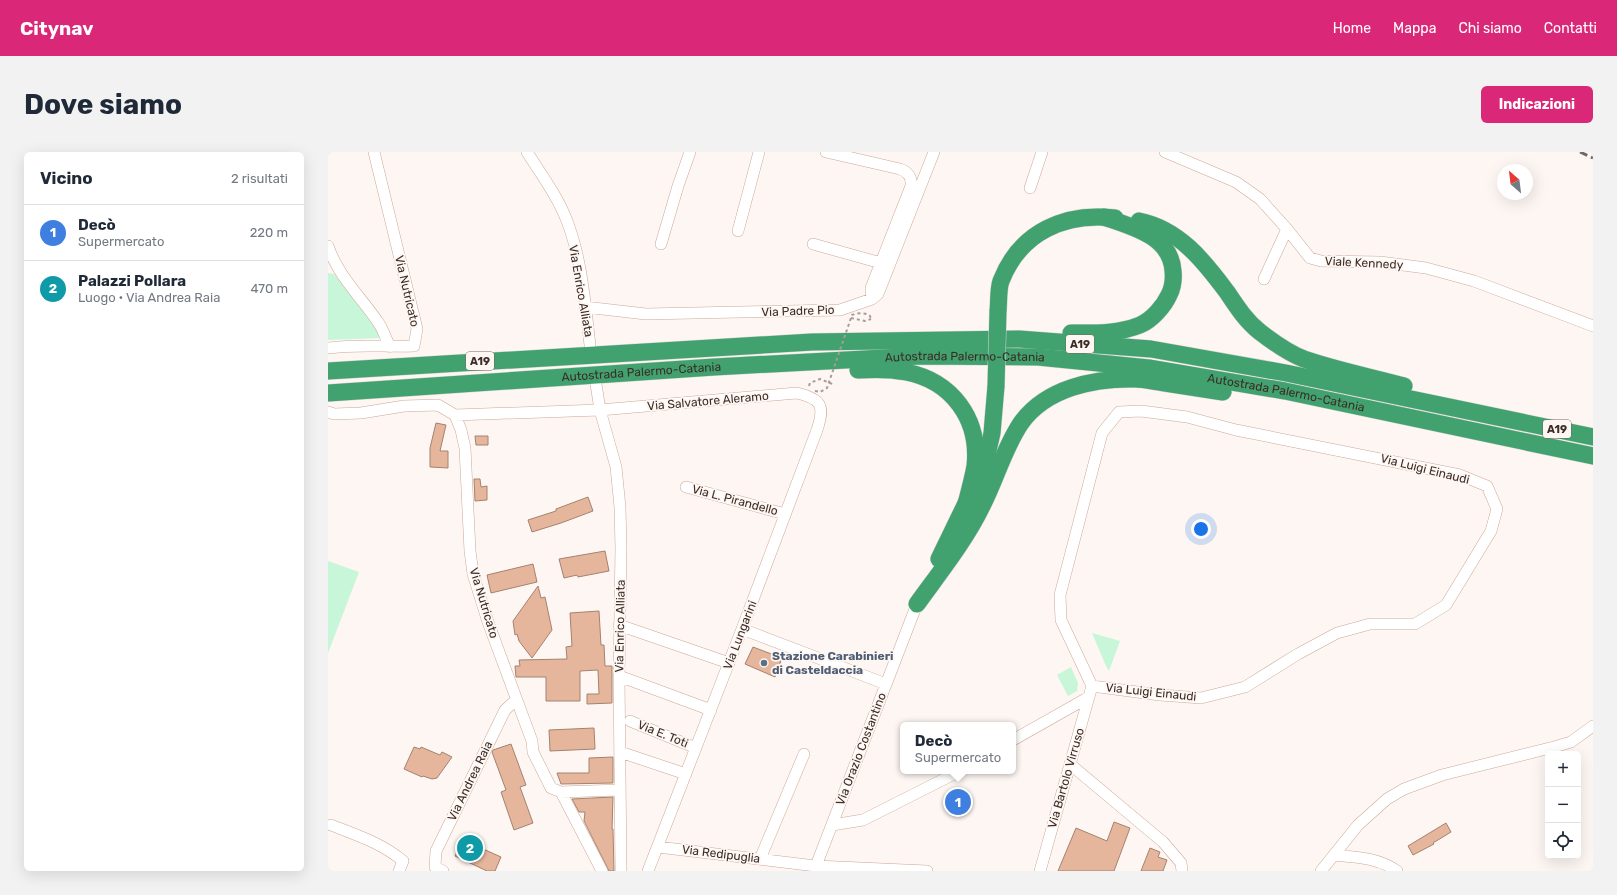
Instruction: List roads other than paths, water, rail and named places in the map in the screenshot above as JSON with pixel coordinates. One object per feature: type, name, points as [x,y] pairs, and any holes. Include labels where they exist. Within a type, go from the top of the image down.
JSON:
[{"type":"highway","points":[[633,352],[692,343],[810,334],[1018,330],[1066,333],[1114,333],[1141,325],[1166,301],[1173,287],[1172,261],[1166,249],[1155,239],[1140,230],[1104,217]]},
{"type":"highway","points":[[917,604],[985,464],[992,433],[996,386],[1000,282],[1022,247],[1037,234],[1056,224],[1078,218],[1104,217],[1141,221],[1166,230],[1186,243],[1205,263],[1244,317],[1258,331],[1276,344],[1303,359],[1521,421]]},
{"type":"highway","name":"Autostrada Palermo-Catania","points":[[328,371],[812,342],[1042,340],[1151,349],[1286,373],[1593,437]]},
{"type":"highway","name":"Autostrada Palermo-Catania","points":[[328,393],[714,367],[920,356],[1038,357],[1133,366],[1285,391],[1593,456]]},
{"type":"highway","points":[[714,367],[814,371],[870,369],[907,372],[940,386],[952,395],[964,409],[972,426],[975,448],[975,466],[966,504]]},
{"type":"highway","points":[[917,604],[966,536],[982,506],[1011,439],[1022,423],[1032,410],[1048,398],[1064,390],[1083,384],[1104,380],[1136,379],[1283,402],[1466,438],[1539,444]]},
{"type":"street","name":"Via Nutricato","points":[[328,348],[348,345],[390,347],[414,346],[417,329],[374,152]]},
{"type":"street","name":"Via Enrico Alliata","points":[[527,152],[555,197],[567,221],[577,256],[590,345]]},
{"type":"street","points":[[661,244],[678,186],[690,152]]},
{"type":"street","points":[[738,231],[759,152]]},
{"type":"street","points":[[826,152],[905,170],[910,177],[911,186],[871,288],[872,299]]},
{"type":"street","points":[[872,299],[878,294],[881,288],[934,152]]},
{"type":"street","points":[[1030,188],[1042,152]]},
{"type":"street","name":"Viale Kennedy","points":[[1165,152],[1236,182],[1260,199],[1287,229],[1310,258],[1321,261],[1380,262],[1426,268],[1474,281],[1593,326]]},
{"type":"street","points":[[1264,279],[1287,229]]},
{"type":"street","points":[[813,244],[881,263]]},
{"type":"street","points":[[328,246],[331,256],[346,281],[379,323],[390,347]]},
{"type":"street","name":"Via Padre Pio","points":[[585,307],[646,314],[840,310],[872,299]]},
{"type":"street","name":"Via Enrico Alliata","points":[[596,384],[600,410],[616,467],[620,507],[621,548],[619,676],[621,871]]},
{"type":"street","name":"Via Salvatore Aleramo","points":[[455,415],[600,410],[797,393],[815,395]]},
{"type":"street","name":"Via Lungarini","points":[[648,871],[729,663],[822,416],[822,408],[815,395]]},
{"type":"street","points":[[328,412],[334,414],[361,413],[404,406],[438,405],[455,415]]},
{"type":"street","name":"Via Luigi Einaudi","points":[[1119,412],[1140,412],[1187,417],[1236,430],[1460,475],[1487,486],[1496,509],[1491,531],[1446,605],[1415,624],[1370,624],[1336,633],[1298,654],[1245,687],[1201,698],[1160,696],[1092,686],[1061,620],[1060,594],[1102,433],[1119,412]]},
{"type":"street","name":"Via Nutricato","points":[[455,415],[461,430],[464,448],[470,551],[473,574],[488,622],[532,741],[533,752],[551,788],[561,792],[602,871]]},
{"type":"street","name":"Via L. Pirandello","points":[[686,487],[785,514]]},
{"type":"street","name":"Via Orazio Costantino","points":[[815,868],[917,604]]},
{"type":"street","points":[[620,625],[729,663]]},
{"type":"street","points":[[742,629],[886,684]]},
{"type":"street","points":[[619,676],[711,710]]},
{"type":"street","name":"Via Bartolo Virruso","points":[[1040,871],[1092,686]]},
{"type":"street","points":[[1016,738],[1089,697]]},
{"type":"street","name":"Via Andrea Raia","points":[[439,869],[436,852],[505,710],[516,700]]},
{"type":"street","name":"Via E. Toti","points":[[630,721],[696,748]]},
{"type":"street","points":[[1321,871],[1358,825],[1387,799],[1404,789],[1442,774],[1528,754],[1570,742],[1593,726]]},
{"type":"street","points":[[620,752],[686,774]]},
{"type":"street","points":[[760,859],[804,754]]},
{"type":"street","points":[[1071,765],[1162,842],[1181,862],[1182,871]]},
{"type":"street","points":[[832,825],[863,820],[954,774]]},
{"type":"street","points":[[561,792],[620,790]]},
{"type":"street","points":[[331,825],[372,841],[392,852],[401,866]]},
{"type":"street","name":"Via Redipuglia","points":[[658,847],[760,859],[815,868],[927,871]]},
{"type":"street","points":[[1334,855],[1372,859],[1388,864],[1397,871]]},
{"type":"railway","points":[[1580,152],[1593,158]]},
{"type":"place","name":"Stazione Carabinieri di Casteldaccia","points":[[764,663]]},
{"type":"place","name":"Decò","points":[[958,802]]},
{"type":"place","name":"Palazzi Pollara","points":[[470,848]]}]
